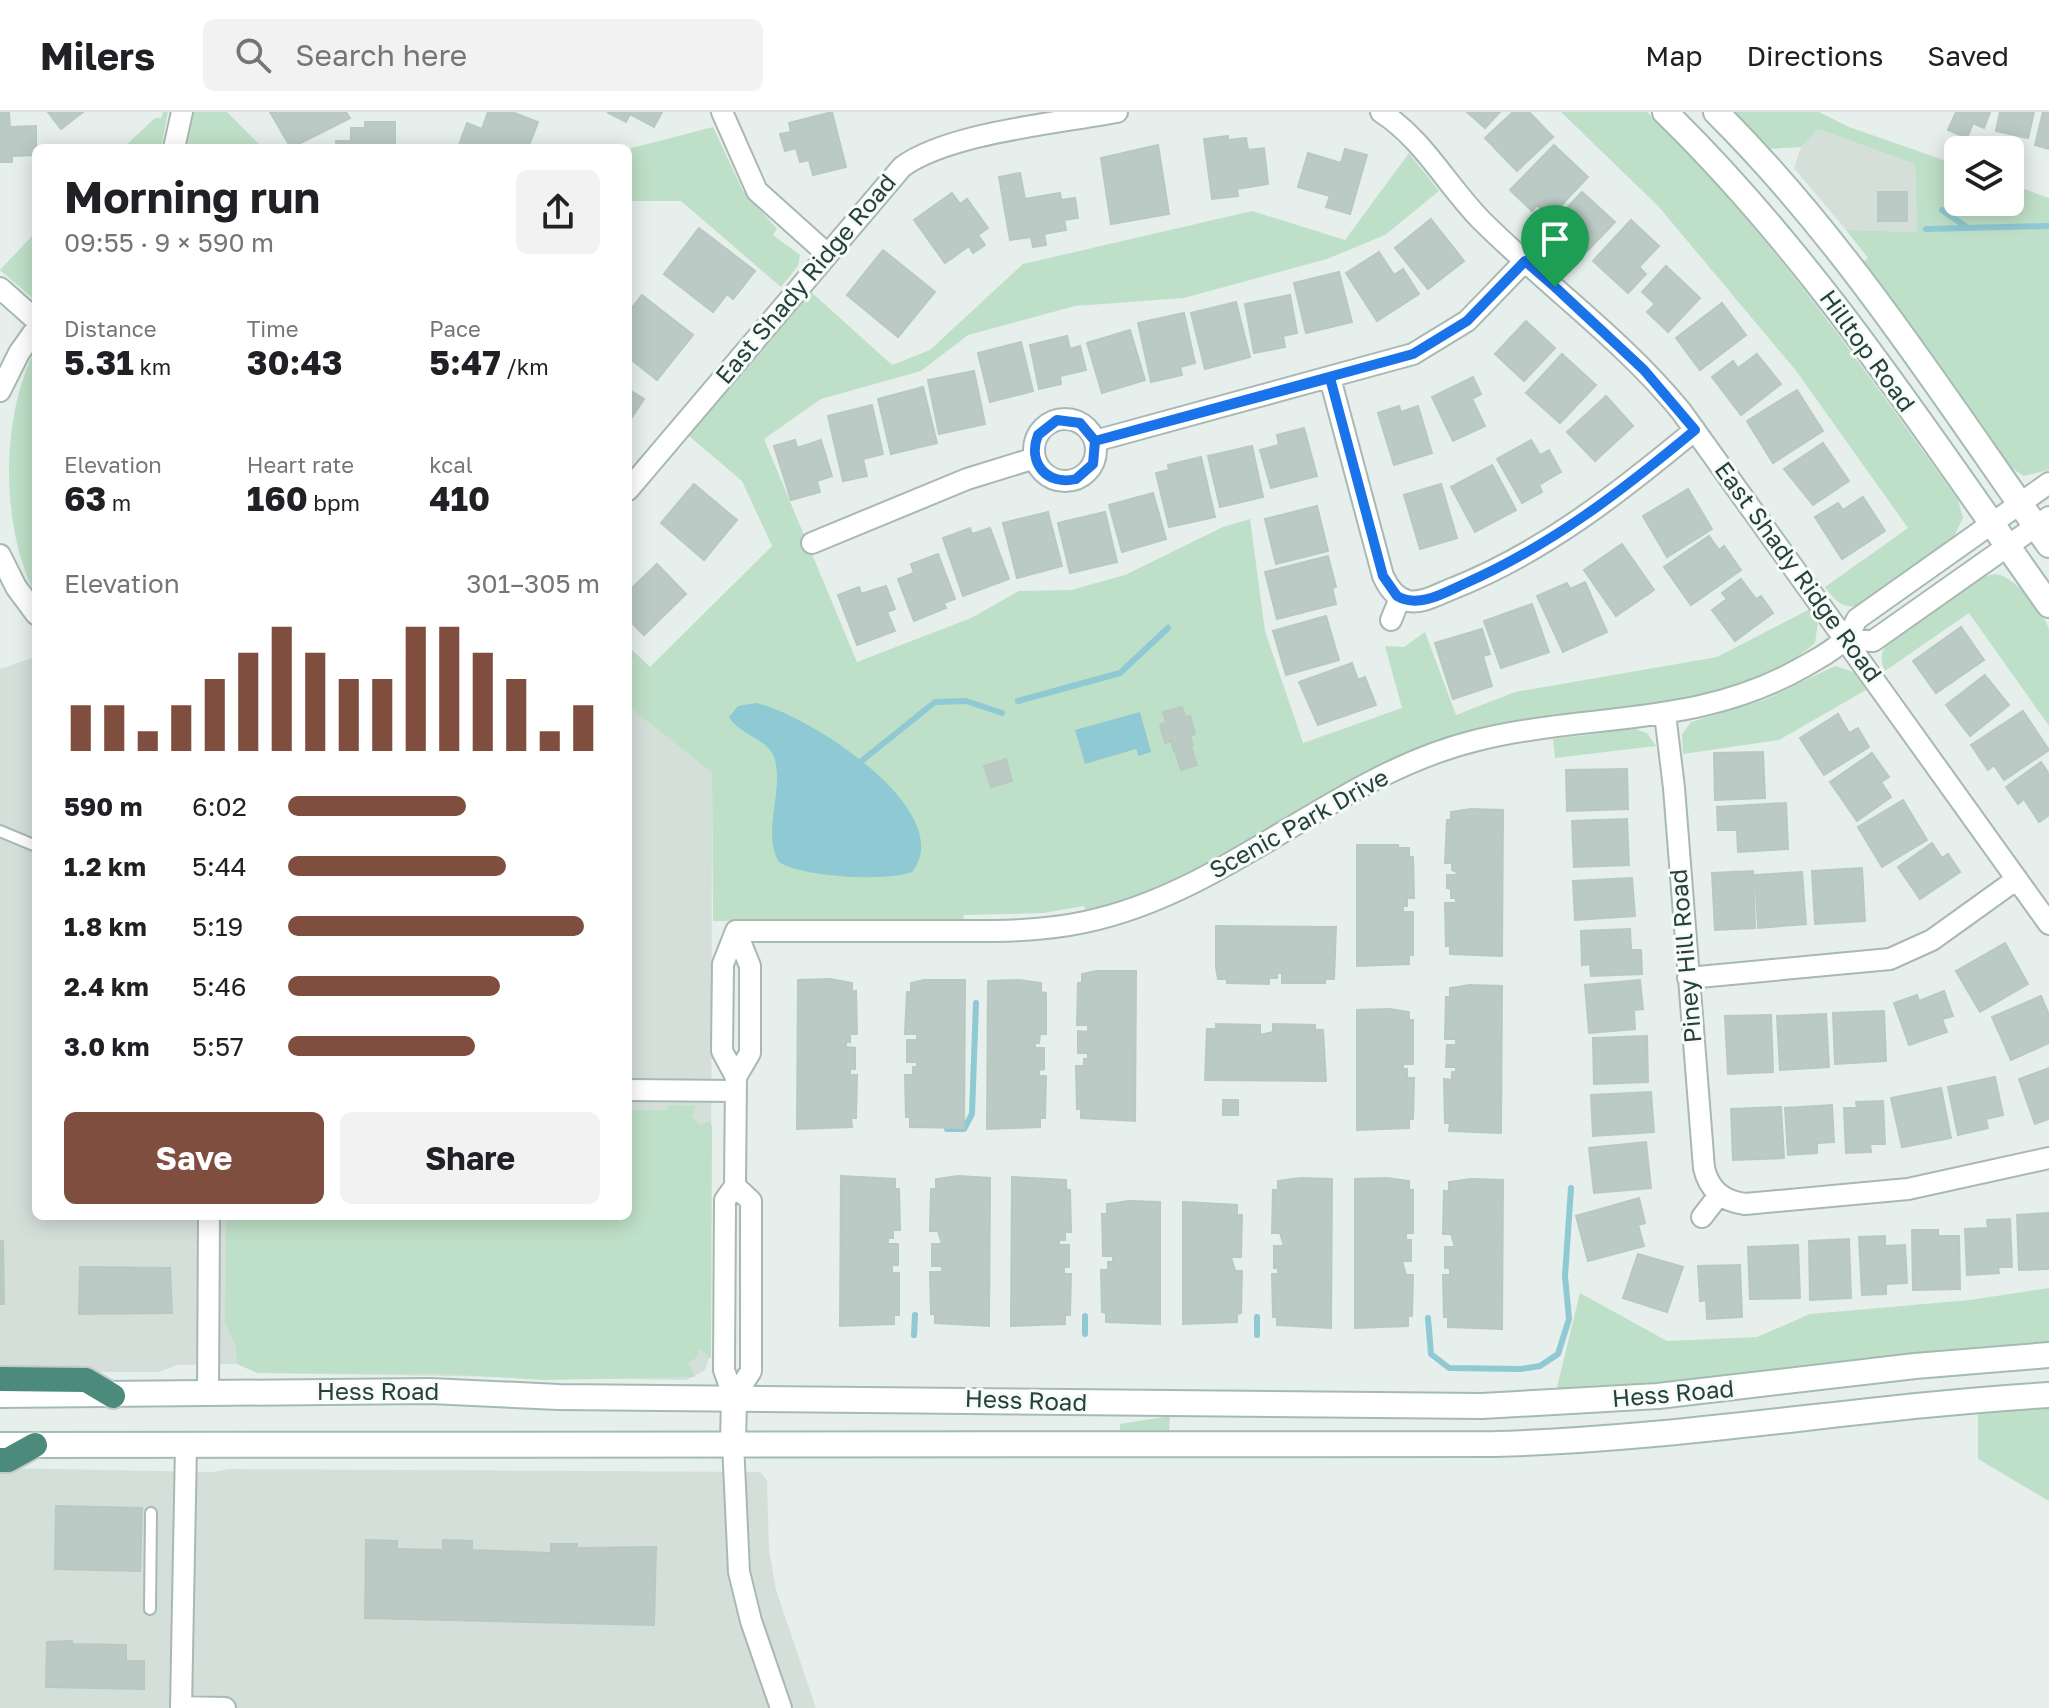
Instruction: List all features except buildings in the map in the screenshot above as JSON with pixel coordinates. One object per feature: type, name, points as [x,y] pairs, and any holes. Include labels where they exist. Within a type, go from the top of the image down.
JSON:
[{"type":"highway","points":[[0,1379],[86,1380],[113,1396]]},
{"type":"highway","points":[[0,1460],[8,1460],[35,1445]]},
{"type":"main road","name":"Hilltop Road","points":[[1665,112],[1748,199],[1813,277],[2049,605]]},
{"type":"main road","name":"Hilltop Road","points":[[1716,112],[1788,189],[1834,246],[2020,504],[2045,530]]},
{"type":"main road","name":"Hess Road","points":[[0,1395],[430,1391],[559,1397],[1482,1406],[1658,1396],[1930,1364],[2049,1355]]},
{"type":"main road","name":"Hess Road","points":[[0,1445],[1539,1443],[1687,1433],[1912,1405],[2049,1395]]},
{"type":"main road","points":[[733,1443],[734,1398]]},
{"type":"street","points":[[175,144],[182,112]]},
{"type":"street","points":[[722,112],[757,191],[826,253]]},
{"type":"street","name":"East Shady Ridge Road","points":[[632,485],[887,181],[908,162],[1009,122],[1117,112]]},
{"type":"street","name":"East Shady Ridge Road","points":[[1381,112],[1412,137],[1466,203],[1525,261],[1631,356],[1695,430],[1848,639],[2049,924]]},
{"type":"street","points":[[1095,441],[1407,356],[1441,340],[1477,312],[1525,261]]},
{"type":"street","points":[[0,288],[32,316]]},
{"type":"street","points":[[0,391],[32,335]]},
{"type":"street","points":[[1330,378],[1383,576],[1400,598]]},
{"type":"street","points":[[1057,420],[1080,423],[1095,441],[1093,464],[1076,479],[1054,479],[1044,473],[1035,458],[1038,435],[1057,420]]},
{"type":"street","points":[[1400,598],[1427,599],[1535,550],[1598,508],[1695,430]]},
{"type":"street","points":[[812,543],[967,479],[1035,458]]},
{"type":"street","name":"Scenic Park Drive","points":[[736,1084],[750,1053],[750,966],[736,931],[1011,931],[1089,922],[1148,905],[1427,756],[1507,734],[1665,714],[1748,694],[1792,673],[1848,639],[1857,619],[2049,483]]},
{"type":"street","name":"Scenic Park Drive","points":[[1848,639],[1873,641],[2007,547],[2045,530]]},
{"type":"street","points":[[0,555],[16,587],[32,609]]},
{"type":"street","points":[[1391,620],[1400,598]]},
{"type":"street","name":"Piney Hill Road","points":[[1665,714],[1675,794],[1704,1168],[1708,1182],[1719,1195]]},
{"type":"street","points":[[1688,978],[1890,959],[1932,940],[2017,879]]},
{"type":"street","points":[[632,1090],[736,1084],[735,1186],[751,1201],[751,1371],[734,1398]]},
{"type":"street","points":[[1702,1217],[1719,1195],[1745,1204],[1908,1189],[2049,1158]]},
{"type":"street","points":[[208,1395],[209,1220]]},
{"type":"street","points":[[733,1443],[739,1572],[751,1621],[781,1708]]},
{"type":"street","points":[[186,1445],[181,1708],[225,1708]]},
{"type":"lane","points":[[0,831],[32,844]]},
{"type":"lane","points":[[150,1609],[151,1513]]},
{"type":"shaded area","points":[[1818,129],[1915,164],[1917,232],[1846,230],[1794,168],[1801,147]]},
{"type":"shaded area","points":[[32,658],[32,1220],[632,1220],[632,709],[712,773],[711,1353],[705,1370],[686,1380],[258,1373],[237,1364],[177,1365],[159,1372],[0,1372],[0,669]]},
{"type":"shaded area","points":[[0,1468],[213,1472],[229,1469],[760,1472],[767,1480],[769,1550],[776,1590],[816,1708],[0,1708]]},
{"type":"green space","points":[[163,112],[168,112],[162,144],[127,144],[155,118],[161,118]]},
{"type":"green space","points":[[193,112],[227,112],[259,144],[187,144]]},
{"type":"green space","points":[[1561,112],[1647,112],[1691,157],[1811,299],[1958,500],[1963,518],[1953,538],[1861,605],[1844,605],[1832,596],[1825,587],[1908,528],[1797,372],[1659,207]]},
{"type":"green space","points":[[1732,112],[1819,112],[1849,127],[1944,160],[1944,216],[2024,216],[2024,189],[2049,198],[2049,470],[2024,476],[2010,467],[1862,263],[1868,258],[1846,230],[1917,232],[1915,164],[1818,129],[1801,147],[1767,149]]},
{"type":"green space","points":[[713,127],[743,191],[777,229],[773,235],[800,255],[798,266],[781,287],[681,201],[632,201],[632,148]]},
{"type":"green space","points":[[1409,153],[1439,191],[1385,235],[1327,259],[1184,298],[1075,306],[968,335],[921,371],[821,399],[764,439],[857,662],[971,618],[1019,591],[1071,590],[1125,575],[1223,527],[1250,519],[1265,631],[1303,743],[1402,708],[1385,646],[1404,647],[1425,632],[1456,715],[1515,692],[1717,657],[1810,609],[1818,622],[1815,643],[1777,670],[1734,688],[1688,700],[1495,726],[1434,742],[1371,771],[1179,876],[1086,912],[1084,906],[1043,913],[964,915],[963,920],[713,921],[712,773],[632,709],[632,650],[650,667],[772,546],[742,481],[689,436],[810,291],[892,365],[930,350],[1023,264],[1252,211],[1345,240]]},
{"type":"green space","points":[[32,236],[32,298],[0,270]]},
{"type":"green space","points":[[32,357],[32,587],[16,538],[9,472],[16,406]]},
{"type":"green space","points":[[1994,574],[2010,580],[2027,595],[2049,630],[2049,726],[1969,613],[1885,671],[1883,667],[1882,654],[1891,640],[1977,579]]},
{"type":"green space","points":[[1835,666],[1854,672],[1866,690],[1779,740],[1683,754],[1682,734],[1691,722],[1764,700]]},
{"type":"green space","points":[[1635,729],[1647,733],[1656,746],[1555,758],[1553,739]]},
{"type":"green space","points":[[668,1105],[696,1106],[692,1116],[700,1125],[710,1121],[712,1127],[711,1359],[700,1348],[696,1358],[688,1363],[695,1377],[544,1380],[443,1374],[258,1373],[237,1364],[236,1348],[225,1322],[226,1220],[632,1220],[632,1110],[667,1110]]},
{"type":"green space","points":[[2049,1288],[2049,1343],[1556,1391],[1580,1293],[1667,1341],[1757,1337],[1810,1314],[1970,1300]]},
{"type":"green space","points":[[2049,1407],[2049,1501],[1978,1459],[1978,1412]]},
{"type":"green space","points":[[1170,1416],[1169,1433],[1120,1433],[1120,1424]]},
{"type":"water","points":[[756,703],[808,725],[840,745],[871,768],[897,794],[915,821],[921,848],[912,872],[884,877],[844,876],[806,871],[779,862],[772,837],[777,783],[774,757],[765,745],[739,728],[729,717],[738,706]]},
{"type":"water","points":[[1140,712],[1151,752],[1139,756],[1136,749],[1085,764],[1075,730]]},
{"type":"waterway","points":[[1942,210],[1965,226]]},
{"type":"waterway","points":[[1926,229],[2049,226]]},
{"type":"waterway","points":[[1018,701],[1120,673],[1168,628]]},
{"type":"waterway","points":[[859,763],[935,702],[966,701],[1002,713]]},
{"type":"waterway","points":[[947,1129],[964,1129],[972,1114],[976,1003]]},
{"type":"waterway","points":[[1428,1318],[1431,1354],[1449,1368],[1521,1369],[1540,1366],[1558,1354],[1569,1319],[1565,1276],[1571,1188]]},
{"type":"waterway","points":[[914,1335],[915,1315]]},
{"type":"waterway","points":[[1085,1316],[1085,1334]]},
{"type":"waterway","points":[[1257,1317],[1257,1335]]},
{"type":"route","points":[[1555,287],[1525,261],[1467,321],[1441,340],[1378,366],[1314,382],[1095,441],[1093,435],[1074,420],[1051,422],[1038,435],[1034,446],[1037,464],[1044,473],[1059,481],[1076,479],[1093,464],[1095,441],[1330,378],[1383,576],[1397,596],[1405,600],[1422,600],[1495,570],[1550,541],[1598,508],[1695,430],[1644,370],[1555,287]]}]
